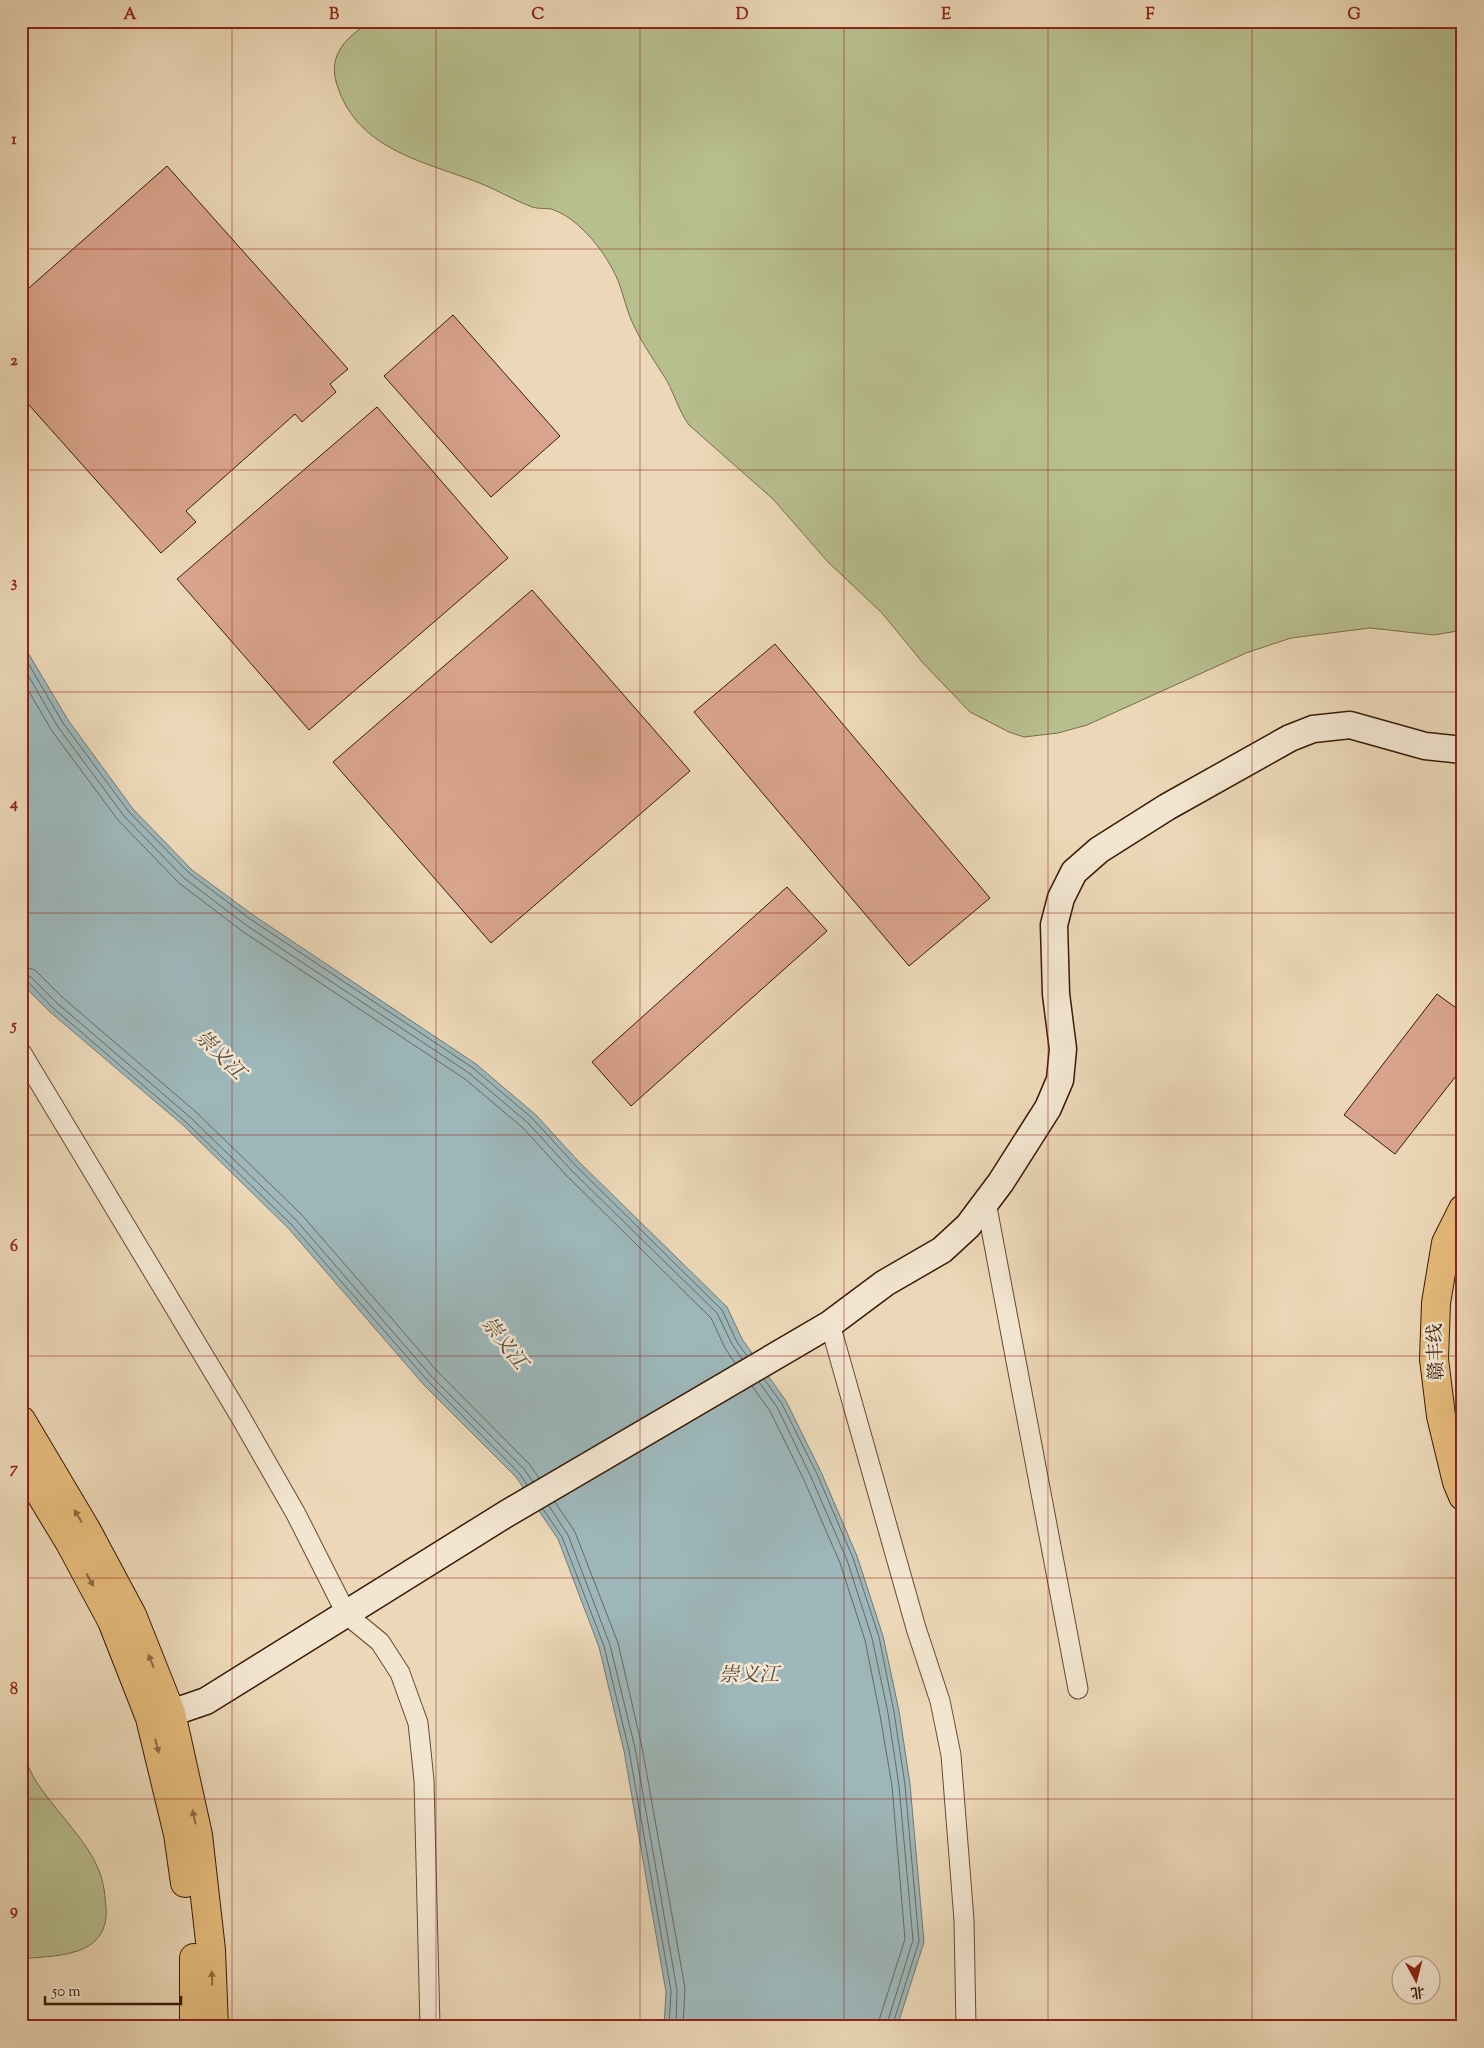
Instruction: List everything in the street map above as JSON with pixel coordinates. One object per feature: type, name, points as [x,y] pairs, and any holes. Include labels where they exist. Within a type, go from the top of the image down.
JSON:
[{"type":"main road","name":"赣丰线","points":[[1463,1209],[1446,1243],[1436,1303],[1434,1359],[1442,1416],[1457,1482],[1463,1496]]},
{"type":"main road","points":[[21,1420],[87,1531],[132,1615],[198,1835],[211,1950],[214,2027]]},
{"type":"main road","points":[[21,1462],[70,1543],[161,1716],[194,1950],[194,2027]]},
{"type":"street","points":[[161,1716],[206,1701],[506,1514],[830,1324],[884,1283],[942,1250],[968,1226],[1001,1182],[1048,1108],[1060,1080],[1063,1049],[1056,994],[1054,925],[1060,898],[1074,872],[1099,850],[1167,807],[1290,738],[1313,729],[1350,725],[1425,746],[1463,750]]},
{"type":"street","points":[[21,1052],[237,1411],[296,1514],[346,1615],[380,1642],[400,1673],[418,1723],[424,1780],[430,2027]]},
{"type":"street","points":[[986,1202],[1078,1688]]},
{"type":"street","points":[[830,1324],[916,1628],[940,1701],[951,1755],[964,1920],[966,2027]]},
{"type":"green space","points":[[371,21],[1463,21],[1463,630],[1434,635],[1370,628],[1291,638],[1246,653],[1087,725],[1058,733],[1024,737],[1009,732],[970,712],[923,663],[882,613],[828,562],[773,499],[689,425],[667,381],[634,326],[612,268],[597,246],[577,224],[555,210],[532,207],[484,185],[394,150],[360,124],[347,107],[337,85],[335,64],[341,47],[354,33]]},
{"type":"green space","points":[[21,1748],[31,1773],[41,1789],[92,1856],[103,1884],[106,1915],[103,1930],[89,1946],[61,1955],[21,1959]]},
{"type":"water","name":"崇义江","points":[[21,641],[68,720],[133,809],[192,870],[253,915],[476,1064],[536,1115],[579,1162],[727,1307],[742,1339],[786,1401],[821,1472],[857,1556],[883,1636],[899,1711],[910,1784],[924,1942],[897,2027],[664,2027],[666,1992],[624,1751],[599,1647],[558,1539],[516,1477],[424,1385],[289,1229],[184,1126],[49,1011],[21,983]]},
{"type":"building","points":[[167,166],[348,369],[330,384],[336,392],[302,422],[295,414],[186,511],[196,522],[161,553],[21,396],[21,295]]},
{"type":"building","points":[[453,315],[560,436],[491,497],[384,376]]},
{"type":"building","points":[[377,407],[508,558],[309,730],[177,579]]},
{"type":"building","points":[[532,590],[690,771],[491,943],[333,762]]},
{"type":"building","points":[[775,644],[990,898],[909,966],[694,712]]},
{"type":"building","points":[[787,887],[827,931],[631,1106],[592,1062]]},
{"type":"building","points":[[1437,994],[1463,1013],[1463,1067],[1395,1154],[1344,1115]]}]
